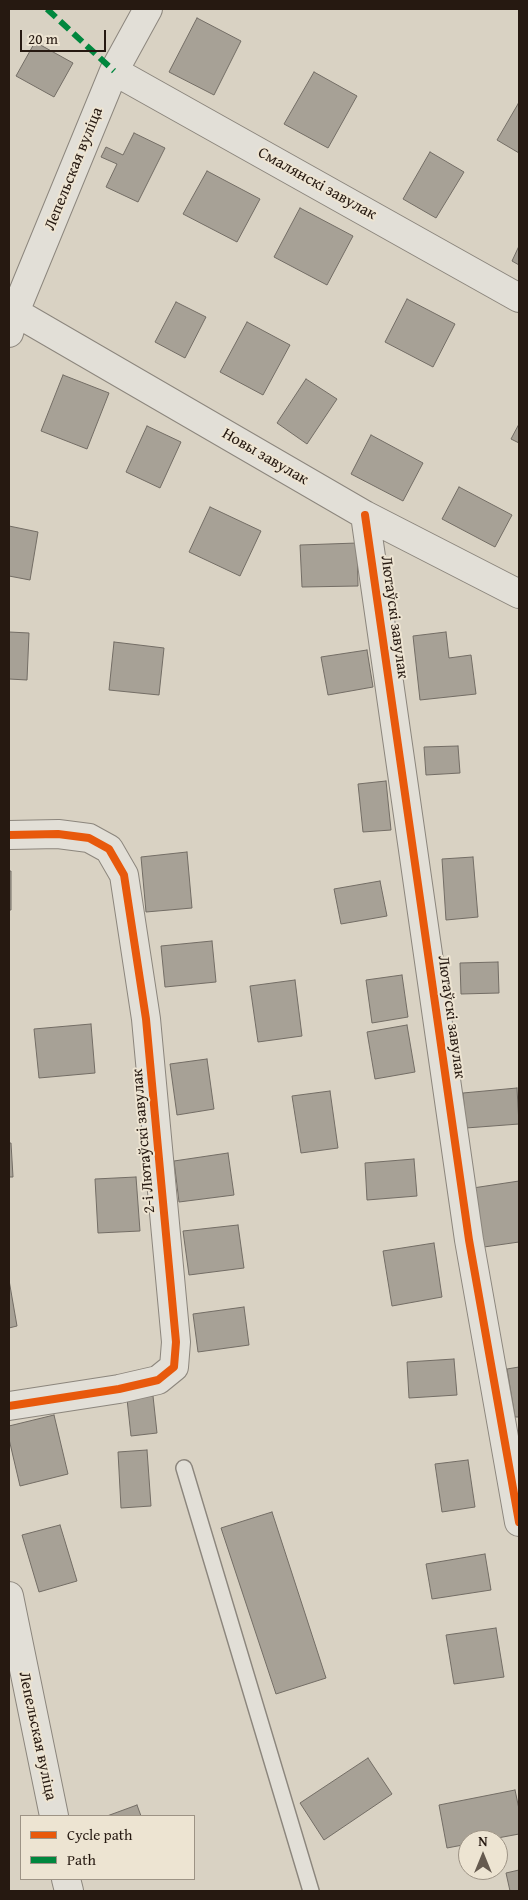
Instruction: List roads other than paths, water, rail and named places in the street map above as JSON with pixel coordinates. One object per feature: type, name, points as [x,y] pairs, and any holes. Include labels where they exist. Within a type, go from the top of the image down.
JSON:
[{"type":"street","name":"Лепельская вуліца","points":[[12,323],[114,70],[148,9]]},
{"type":"street","name":"Смалянскі завулак","points":[[114,70],[519,298]]},
{"type":"street","name":"Новы завулак","points":[[12,323],[365,515],[519,594]]},
{"type":"street","name":"Лютаўскі завулак","points":[[365,515],[469,1240],[519,1522]]},
{"type":"street","name":"2-і Лютаўскі завулак","points":[[9,835],[58,834],[89,838],[109,849],[124,875],[146,1019],[176,1342],[174,1367],[158,1380],[119,1389],[9,1406]]},
{"type":"street","name":"Лепельская вуліца","points":[[9,1596],[54,1815]]},
{"type":"lane","points":[[184,1468],[311,1891]]}]
